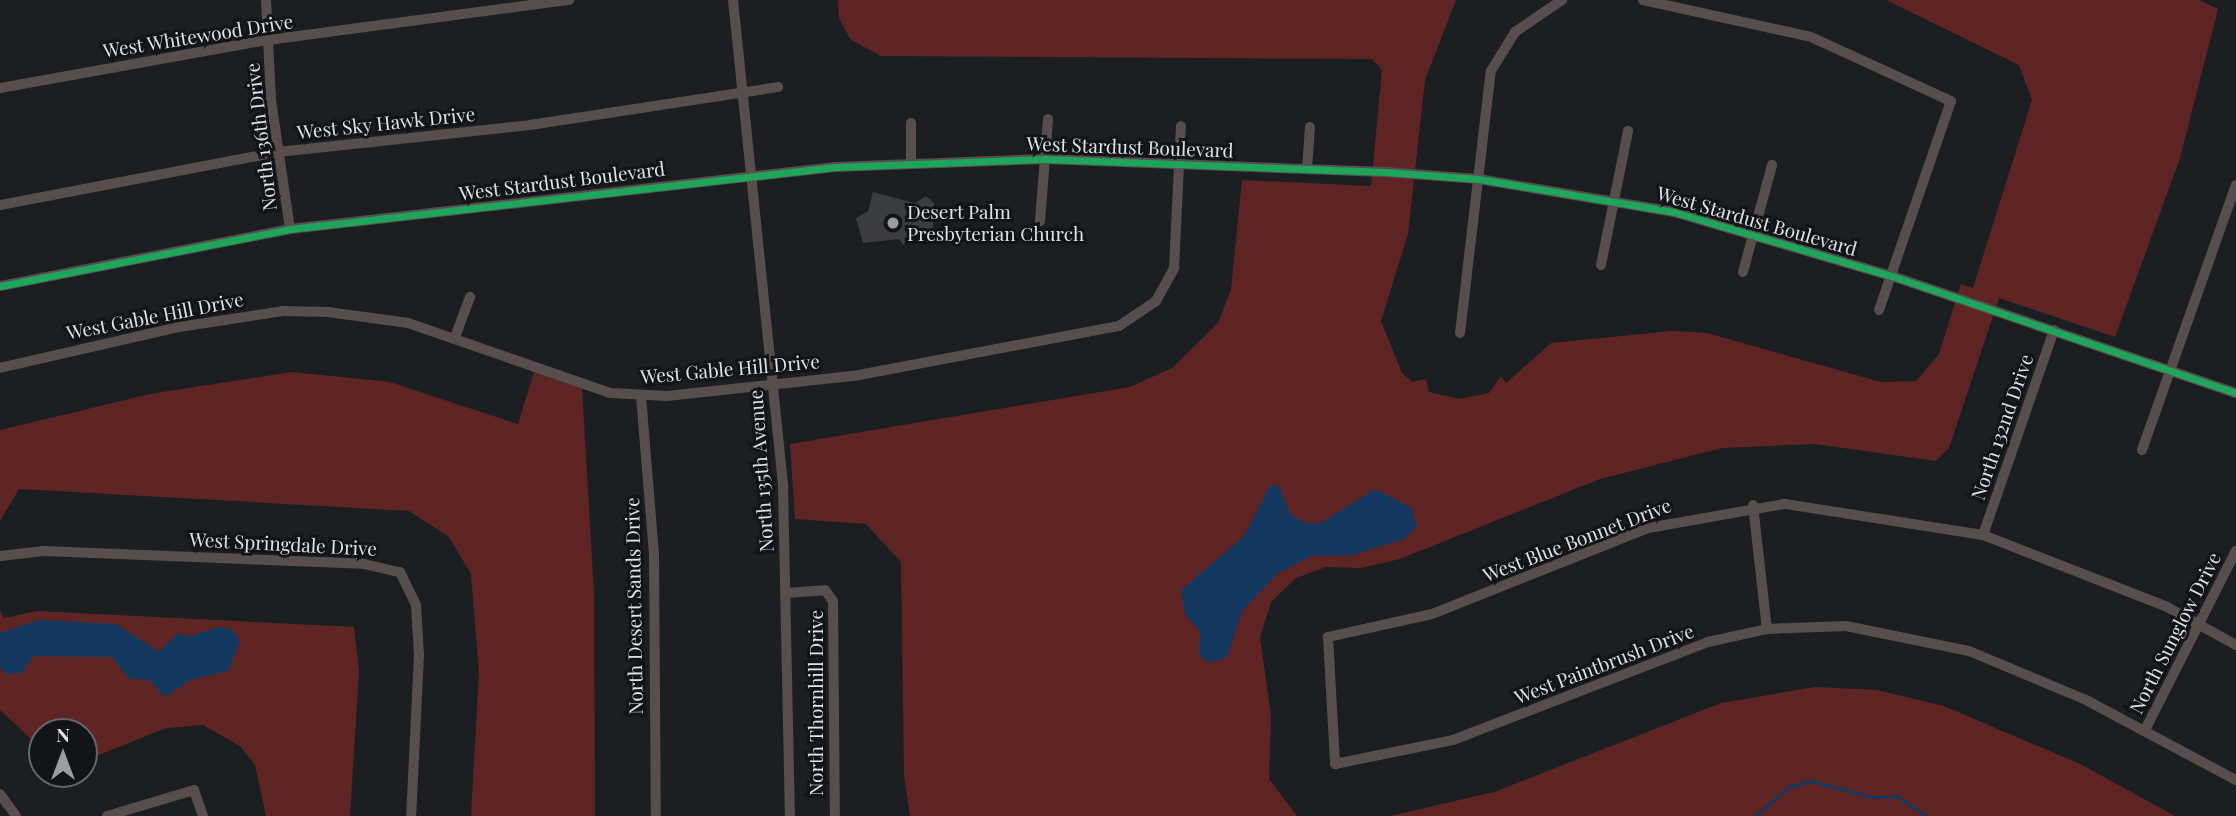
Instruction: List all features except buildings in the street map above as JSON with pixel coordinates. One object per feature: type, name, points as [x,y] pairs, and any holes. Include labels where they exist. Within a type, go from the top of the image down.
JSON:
[{"type":"street","name":"North 136th Drive","points":[[267,0],[278,152],[290,229]]},
{"type":"street","name":"West Whitewood Drive","points":[[0,88],[268,40],[569,0]]},
{"type":"street","name":"North 135th Avenue","points":[[733,0],[773,385],[786,593],[790,816]]},
{"type":"street","points":[[1461,333],[1487,92],[1501,48],[1527,21],[1562,0]]},
{"type":"street","points":[[1643,0],[1800,33],[1951,101],[1879,310]]},
{"type":"street","name":"West Sky Hawk Drive","points":[[0,205],[278,152],[530,125],[778,87]]},
{"type":"street","points":[[1040,221],[1048,119]]},
{"type":"street","points":[[911,123],[911,163]]},
{"type":"street","points":[[1179,163],[1181,126]]},
{"type":"street","points":[[1307,169],[1310,127]]},
{"type":"street","points":[[1601,265],[1628,131]]},
{"type":"street","name":"West Stardust Boulevard","points":[[0,286],[290,229],[750,176],[911,163],[1045,159],[1307,169],[1479,179],[1614,199],[1754,233],[1892,276],[2236,393]]},
{"type":"street","name":"West Gable Hill Drive","points":[[0,368],[130,336],[283,311],[369,316],[455,337],[610,393],[641,396],[859,375],[1119,326],[1140,316],[1168,286],[1174,268],[1179,163]]},
{"type":"street","points":[[1743,272],[1772,165]]},
{"type":"street","points":[[2143,450],[2236,185]]},
{"type":"street","points":[[455,337],[470,297]]},
{"type":"street","name":"North 132nd Drive","points":[[1983,535],[2054,330]]},
{"type":"street","name":"North Desert Sands Drive","points":[[641,396],[654,555],[656,816]]},
{"type":"street","points":[[1753,505],[1767,629]]},
{"type":"street","name":"West Blue Bonnet Drive","points":[[1335,764],[1328,637],[1432,614],[1648,528],[1753,505],[1828,507],[1983,535],[2087,572],[2202,625],[2236,645]]},
{"type":"street","name":"North Sunglow Drive","points":[[2145,730],[2202,625],[2236,551]]},
{"type":"street","name":"West Springdale Drive","points":[[0,556],[71,552],[364,564],[400,572],[416,605],[419,655],[411,816]]},
{"type":"street","name":"North Thornhill Drive","points":[[786,593],[820,589],[832,597],[835,816]]},
{"type":"street","name":"West Paintbrush Drive","points":[[1335,764],[1454,740],[1659,658],[1767,629],[1846,626],[1926,638],[2075,695],[2236,780]]},
{"type":"street","points":[[107,816],[194,790],[203,816]]},
{"type":"street","points":[[0,794],[16,816]]},
{"type":"shaded area","points":[[838,0],[1456,0],[1425,80],[1408,234],[1381,321],[1402,373],[1412,382],[1426,379],[1429,392],[1459,399],[1489,393],[1501,376],[1506,383],[1551,343],[1672,331],[1707,333],[1881,382],[1916,381],[1939,354],[1961,284],[1973,288],[2032,100],[2019,65],[1886,0],[2199,0],[2218,9],[2180,158],[2115,337],[1999,298],[1949,448],[1936,461],[1815,444],[1722,448],[1600,479],[1400,559],[1361,568],[1326,567],[1296,578],[1271,602],[1260,637],[1271,717],[1269,779],[1297,816],[910,816],[904,776],[901,562],[866,524],[795,519],[790,444],[1130,387],[1172,368],[1218,323],[1231,289],[1242,180],[1371,186],[1382,70],[1372,59],[881,56],[850,39],[839,18]]},
{"type":"shaded area","points":[[292,372],[390,382],[518,424],[534,372],[582,388],[594,593],[595,816],[471,816],[479,672],[471,574],[449,537],[409,511],[19,489],[0,521],[0,430],[150,394]]},
{"type":"shaded area","points":[[0,610],[4,618],[37,611],[354,627],[359,671],[350,816],[266,816],[255,765],[240,746],[203,725],[166,728],[98,755],[98,718],[28,718],[28,736],[0,710]]},
{"type":"shaded area","points":[[1815,687],[1877,690],[1944,706],[2082,765],[2175,816],[1390,816],[1494,792],[1721,703]]},
{"type":"water","points":[[1270,485],[1279,486],[1290,514],[1305,523],[1321,523],[1375,489],[1411,508],[1417,526],[1404,539],[1353,555],[1311,556],[1278,573],[1242,611],[1227,657],[1210,663],[1199,656],[1200,632],[1185,614],[1181,590],[1244,536]]},
{"type":"water","points":[[39,620],[116,624],[159,652],[178,633],[188,637],[218,627],[232,629],[240,641],[228,671],[190,680],[165,697],[149,680],[128,678],[112,657],[33,656],[22,673],[7,674],[0,668],[0,633]]},
{"type":"waterway","points":[[1755,816],[1789,787],[1811,781],[1872,797],[1897,796],[1927,816]]},
{"type":"cycle path","points":[[0,286],[290,229],[835,167],[1045,159],[1386,172],[1479,179],[1674,212],[1892,276],[2236,393]]},
{"type":"place","name":"Desert Palm Presbyterian Church","points":[[893,223]]}]
